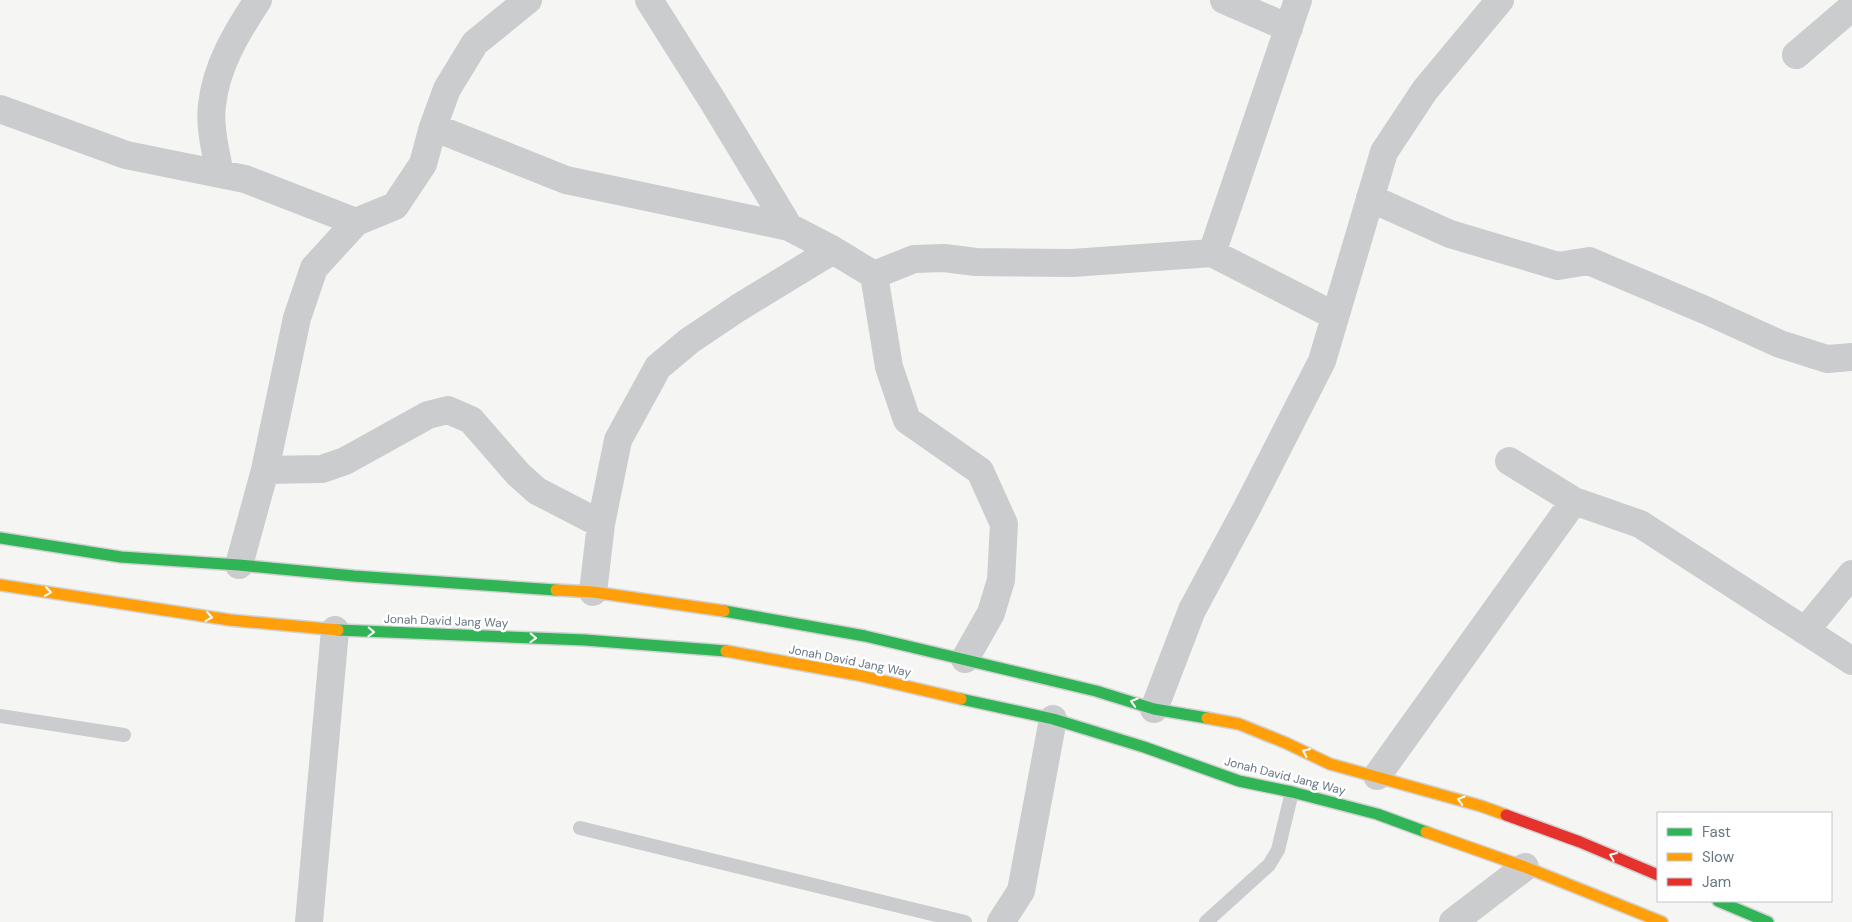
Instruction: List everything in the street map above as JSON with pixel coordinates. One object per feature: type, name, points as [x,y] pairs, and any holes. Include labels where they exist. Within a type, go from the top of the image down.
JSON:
[{"type":"main road","points":[[0,538],[121,557],[240,565],[354,576],[593,592],[725,611],[837,631],[965,659],[1096,691],[1154,709],[1239,724],[1286,743],[1330,764],[1481,806],[1580,842],[1657,876]]},
{"type":"main road","name":"Jonah David Jang Way","points":[[0,585],[230,620],[335,630],[575,640],[722,650],[858,675],[1053,719],[1144,747],[1239,781],[1292,792],[1377,814],[1473,850],[1525,867],[1662,922]]},
{"type":"main road","points":[[1720,902],[1768,922]]},
{"type":"street","points":[[220,174],[214,146],[211,106],[216,84],[235,34],[258,0]]},
{"type":"street","points":[[240,565],[264,470],[296,318],[314,268],[356,222],[395,206],[423,164],[447,89],[476,43],[528,0]]},
{"type":"street","points":[[649,0],[789,227]]},
{"type":"street","points":[[1224,0],[1289,28]]},
{"type":"street","points":[[1212,253],[1298,0]]},
{"type":"street","points":[[1154,709],[1192,610],[1322,361],[1384,152],[1425,90],[1500,0]]},
{"type":"street","points":[[1796,55],[1848,16]]},
{"type":"street","points":[[0,109],[126,155],[245,179],[356,222]]},
{"type":"street","points":[[434,127],[566,180],[789,227],[833,250],[874,275],[889,367],[907,420],[980,470],[1004,524],[1002,580],[991,613],[965,659]]},
{"type":"street","points":[[1370,198],[1450,234],[1558,266],[1589,261],[1780,344],[1827,359],[1852,357]]},
{"type":"street","points":[[593,592],[601,524],[618,440],[658,368],[689,341],[738,308],[833,250]]},
{"type":"street","points":[[874,275],[914,259],[944,258],[976,262],[1072,263],[1212,253],[1335,316]]},
{"type":"street","points":[[264,470],[322,469],[345,461],[428,414],[448,410],[471,420],[518,474],[537,491],[601,524]]},
{"type":"street","points":[[1509,461],[1574,501],[1640,524],[1852,661]]},
{"type":"street","points":[[1377,776],[1574,501]]},
{"type":"street","points":[[1805,631],[1852,574]]},
{"type":"street","points":[[309,922],[335,630]]},
{"type":"street","points":[[1001,922],[1021,891],[1053,719]]},
{"type":"street","points":[[1453,922],[1525,867]]},
{"type":"lane","points":[[0,716],[124,735]]},
{"type":"lane","points":[[1206,922],[1269,865],[1278,850],[1292,792]]},
{"type":"lane","points":[[580,828],[966,922]]},
{"type":"traffic: fast","points":[[0,538],[121,557],[556,590]]},
{"type":"traffic: fast","points":[[724,611],[865,636],[1096,691],[1154,709],[1207,718]]},
{"type":"traffic: fast","points":[[338,630],[585,640],[726,651]]},
{"type":"traffic: fast","points":[[961,699],[1053,719],[1144,747],[1239,781],[1292,792],[1377,814],[1426,832]]},
{"type":"traffic: fast","points":[[1720,902],[1768,922]]},
{"type":"traffic: slow","points":[[0,585],[230,620],[338,630]]},
{"type":"traffic: slow","points":[[556,590],[593,592],[724,611]]},
{"type":"traffic: slow","points":[[726,651],[858,675],[961,699]]},
{"type":"traffic: slow","points":[[1207,718],[1239,724],[1286,743],[1330,764],[1481,806],[1506,815]]},
{"type":"traffic: slow","points":[[1426,832],[1525,867],[1662,922]]},
{"type":"traffic: jam","points":[[1506,815],[1580,842],[1657,875]]}]
